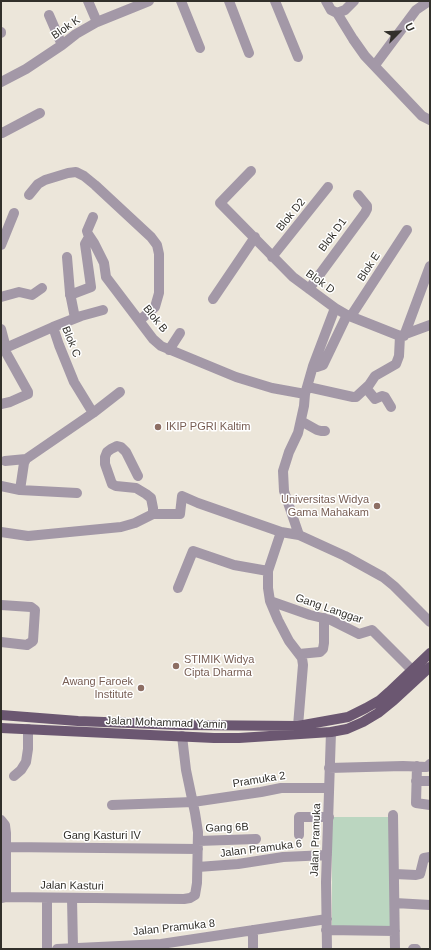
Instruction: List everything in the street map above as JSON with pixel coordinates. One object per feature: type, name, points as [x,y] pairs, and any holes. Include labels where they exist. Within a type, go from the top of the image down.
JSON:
[{"type":"main road","name":"Jalan Mohammad Yamin","points":[[1,715],[182,725],[298,726],[327,722],[348,717],[380,700],[430,653]]},
{"type":"main road","name":"Jalan Mohammad Yamin","points":[[1,728],[239,738],[331,732],[347,729],[363,722],[394,700],[430,667]]},
{"type":"main road","points":[[105,733],[106,722]]},
{"type":"street","points":[[88,1],[97,22]]},
{"type":"street","name":"Blok K","points":[[1,82],[26,69],[76,34],[97,22],[135,4],[149,1]]},
{"type":"street","points":[[181,1],[200,48]]},
{"type":"street","points":[[229,1],[249,53]]},
{"type":"street","points":[[275,1],[298,57]]},
{"type":"street","points":[[326,1],[331,10],[337,13],[365,56],[422,116],[430,120]]},
{"type":"street","points":[[337,13],[345,10],[354,1]]},
{"type":"street","points":[[375,65],[416,10],[429,1]]},
{"type":"street","points":[[49,15],[62,45]]},
{"type":"street","points":[[1,133],[40,113]]},
{"type":"street","name":"Blok D","points":[[251,171],[220,203],[255,237],[272,257],[293,277],[309,289],[335,308],[402,336]]},
{"type":"street","points":[[29,195],[38,184],[45,180],[76,172],[84,176],[151,237],[157,245],[159,254],[160,293],[155,307],[140,320]]},
{"type":"street","name":"Blok D2","points":[[272,257],[328,187]]},
{"type":"street","name":"Blok D1","points":[[309,289],[365,213],[367,206],[358,196]]},
{"type":"street","points":[[1,245],[14,213]]},
{"type":"street","points":[[70,295],[91,287],[85,244],[89,237],[87,231],[94,218]]},
{"type":"street","name":"Blok E","points":[[313,366],[317,367],[323,365],[349,315],[407,230]]},
{"type":"street","name":"Blok B","points":[[89,237],[94,242],[104,263],[108,280],[153,338],[161,346],[236,377],[272,388],[306,390],[353,397],[359,395],[366,388]]},
{"type":"street","points":[[213,299],[255,237]]},
{"type":"street","points":[[67,257],[70,295],[75,318]]},
{"type":"street","points":[[391,407],[385,397],[382,396],[375,399],[366,388],[375,376],[396,364],[399,356],[402,336],[430,266]]},
{"type":"street","points":[[1,297],[19,292],[32,295],[42,288]]},
{"type":"street","points":[[299,535],[284,491],[283,471],[288,452],[298,433],[306,390],[313,366],[335,308]]},
{"type":"street","points":[[53,327],[75,318],[103,310]]},
{"type":"street","points":[[402,336],[430,326]]},
{"type":"street","name":"Blok C","points":[[3,349],[53,327],[74,382],[94,413]]},
{"type":"street","points":[[1,329],[3,349],[28,392],[28,394],[10,402],[1,404]]},
{"type":"street","points":[[169,350],[180,333]]},
{"type":"street","points":[[5,461],[26,459],[94,413],[120,392]]},
{"type":"street","points":[[301,421],[321,432],[325,431]]},
{"type":"street","points":[[138,476],[126,452],[121,447],[117,446],[111,448],[107,452],[105,464],[112,484],[116,486],[136,488],[146,494],[151,498],[154,508],[153,514]]},
{"type":"street","points":[[20,490],[26,459]]},
{"type":"street","points":[[1,486],[20,490],[77,493]]},
{"type":"street","points":[[1,532],[28,536],[121,527],[135,523],[153,514],[180,514],[182,496],[281,532],[299,535],[375,571],[394,586],[430,622]]},
{"type":"street","points":[[281,532],[268,571],[268,588],[270,601],[278,620],[289,641],[302,658],[303,665],[298,726]]},
{"type":"street","points":[[178,588],[193,551],[234,565],[268,571]]},
{"type":"street","name":"Gang Langgar","points":[[270,601],[296,611],[336,622],[359,634],[370,630],[374,631],[412,670]]},
{"type":"street","points":[[1,605],[31,607],[35,610],[33,641],[27,645],[1,642]]},
{"type":"street","name":"Gang Langgar","points":[[299,654],[320,652],[323,649],[324,618]]},
{"type":"street","points":[[14,776],[21,770],[26,762],[28,749],[28,729]]},
{"type":"street","name":"Jalan Pramuka","points":[[327,949],[327,855],[331,732]]},
{"type":"street","name":"Jalan Kasturi","points":[[3,898],[190,898],[197,890],[198,845],[196,813],[186,770],[182,736]]},
{"type":"street","points":[[329,768],[427,767],[430,764]]},
{"type":"street","points":[[417,766],[416,803],[430,805]]},
{"type":"street","points":[[416,781],[430,781]]},
{"type":"street","name":"Pramuka 2","points":[[112,805],[193,802],[281,788],[329,788]]},
{"type":"street","points":[[393,815],[395,949]]},
{"type":"street","points":[[299,835],[299,817],[328,817]]},
{"type":"street","points":[[1,820],[5,825],[6,848],[3,868],[3,898]]},
{"type":"street","name":"Gang 6B","points":[[198,845],[256,839]]},
{"type":"street","name":"Gang Kasturi IV","points":[[6,848],[198,845]]},
{"type":"street","name":"Jalan Pramuka 6","points":[[198,867],[238,864],[283,857],[327,855]]},
{"type":"street","points":[[395,874],[420,874],[424,858],[430,857]]},
{"type":"street","points":[[46,898],[47,949]]},
{"type":"street","points":[[72,898],[73,948]]},
{"type":"street","points":[[395,903],[430,905]]},
{"type":"street","name":"Jalan Pramuka 8","points":[[57,949],[162,944],[327,919]]},
{"type":"street","points":[[253,930],[253,949]]},
{"type":"street","points":[[326,930],[395,931]]},
{"type":"green space","points":[[332,817],[391,817],[391,931],[332,934]]},
{"type":"place","name":"IKIP PGRI Kaltim","points":[[158,427]]},
{"type":"place","name":"Universitas Widya Gama Mahakam","points":[[377,506]]},
{"type":"place","name":"STIMIK Widya Cipta Dharma","points":[[176,666]]},
{"type":"place","name":"Awang Faroek Institute","points":[[141,688]]}]
